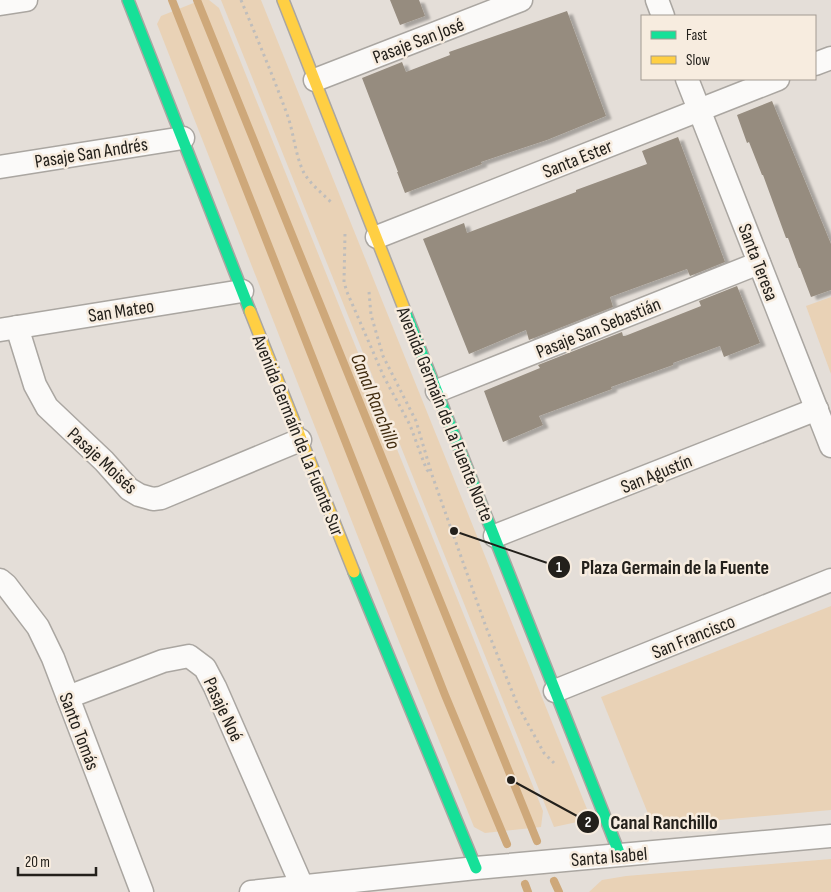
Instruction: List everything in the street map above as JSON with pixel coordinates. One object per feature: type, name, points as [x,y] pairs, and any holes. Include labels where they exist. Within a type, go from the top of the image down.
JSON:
[{"type":"street","points":[[0,4],[26,0]]},
{"type":"street","name":"Avenida Germaín de La Fuente Sur","points":[[128,0],[300,440],[476,868]]},
{"type":"street","name":"Avenida Germaín de La Fuente Norte","points":[[283,0],[620,855]]},
{"type":"street","name":"Pasaje San José","points":[[315,80],[521,0]]},
{"type":"street","points":[[657,0],[663,15]]},
{"type":"street","points":[[816,64],[831,58]]},
{"type":"street","name":"Santa Teresa","points":[[688,80],[831,446]]},
{"type":"street","name":"Santa Ester","points":[[377,237],[775,80]]},
{"type":"street","name":"Pasaje San Andrés","points":[[0,167],[183,138]]},
{"type":"street","name":"Pasaje San Sebastián","points":[[437,391],[760,263]]},
{"type":"street","name":"San Mateo","points":[[8,328],[242,291]]},
{"type":"street","name":"Pasaje Moisés","points":[[8,328],[35,385],[48,406],[104,461],[129,489],[139,495],[153,499],[161,498],[300,440]]},
{"type":"street","name":"San Agustín","points":[[494,536],[816,409]]},
{"type":"street","name":"Santo Tomás","points":[[0,580],[38,627],[53,658],[142,892]]},
{"type":"street","name":"San Francisco","points":[[555,691],[831,580]]},
{"type":"street","name":"Pasaje Noé","points":[[68,697],[163,661],[189,656],[205,668],[302,886]]},
{"type":"street","name":"Santa Isabel","points":[[251,892],[476,868],[831,836]]},
{"type":"path","points":[[241,0],[288,116],[300,164],[314,186],[337,208]]},
{"type":"path","points":[[345,229],[344,282],[347,292],[384,377],[410,425],[427,470],[432,475]]},
{"type":"path","points":[[368,289],[370,315],[383,356],[416,421],[432,475],[486,627],[518,706],[544,752],[556,765]]},
{"type":"shaded area","points":[[201,0],[209,0],[219,8],[543,811],[541,827],[485,833],[474,827],[396,634],[157,24],[161,16]]},
{"type":"shaded area","points":[[221,0],[261,0],[591,819],[554,827]]},
{"type":"shaded area","points":[[831,297],[831,374],[806,306]]},
{"type":"shaded area","points":[[831,606],[831,810],[653,826],[601,697]]},
{"type":"shaded area","points":[[831,859],[831,892],[589,892],[602,880],[626,876]]},
{"type":"building","points":[[390,0],[419,0],[425,16],[400,25]]},
{"type":"building","points":[[567,11],[606,116],[547,140],[481,162],[482,164],[405,193],[362,78],[402,62],[406,72],[450,55],[449,52]]},
{"type":"building","points":[[772,101],[831,244],[831,290],[811,297],[737,115]]},
{"type":"building","points":[[678,137],[725,262],[690,276],[687,269],[610,297],[613,307],[529,340],[526,330],[469,354],[423,239],[464,223],[467,233],[647,164],[642,151]]},
{"type":"building","points":[[737,286],[760,343],[724,357],[720,346],[673,363],[673,365],[539,416],[543,425],[503,442],[484,391],[540,368],[538,365],[622,332],[623,336],[625,336],[701,306],[699,301]]},
{"type":"waterway","points":[[172,0],[445,695],[507,844]]},
{"type":"waterway","name":"Canal Ranchillo","points":[[197,0],[537,841]]},
{"type":"waterway","name":"Canal Ranchillo","points":[[554,881],[559,892]]},
{"type":"waterway","points":[[525,884],[528,892]]},
{"type":"traffic: fast","points":[[128,0],[250,311]]},
{"type":"traffic: fast","points":[[405,311],[620,855]]},
{"type":"traffic: fast","points":[[354,572],[476,868]]},
{"type":"traffic: slow","points":[[283,0],[405,311]]},
{"type":"traffic: slow","points":[[250,311],[354,572]]},
{"type":"place","name":"Plaza Germain de la Fuente","points":[[454,531]]},
{"type":"place","name":"Canal Ranchillo","points":[[511,780]]}]
